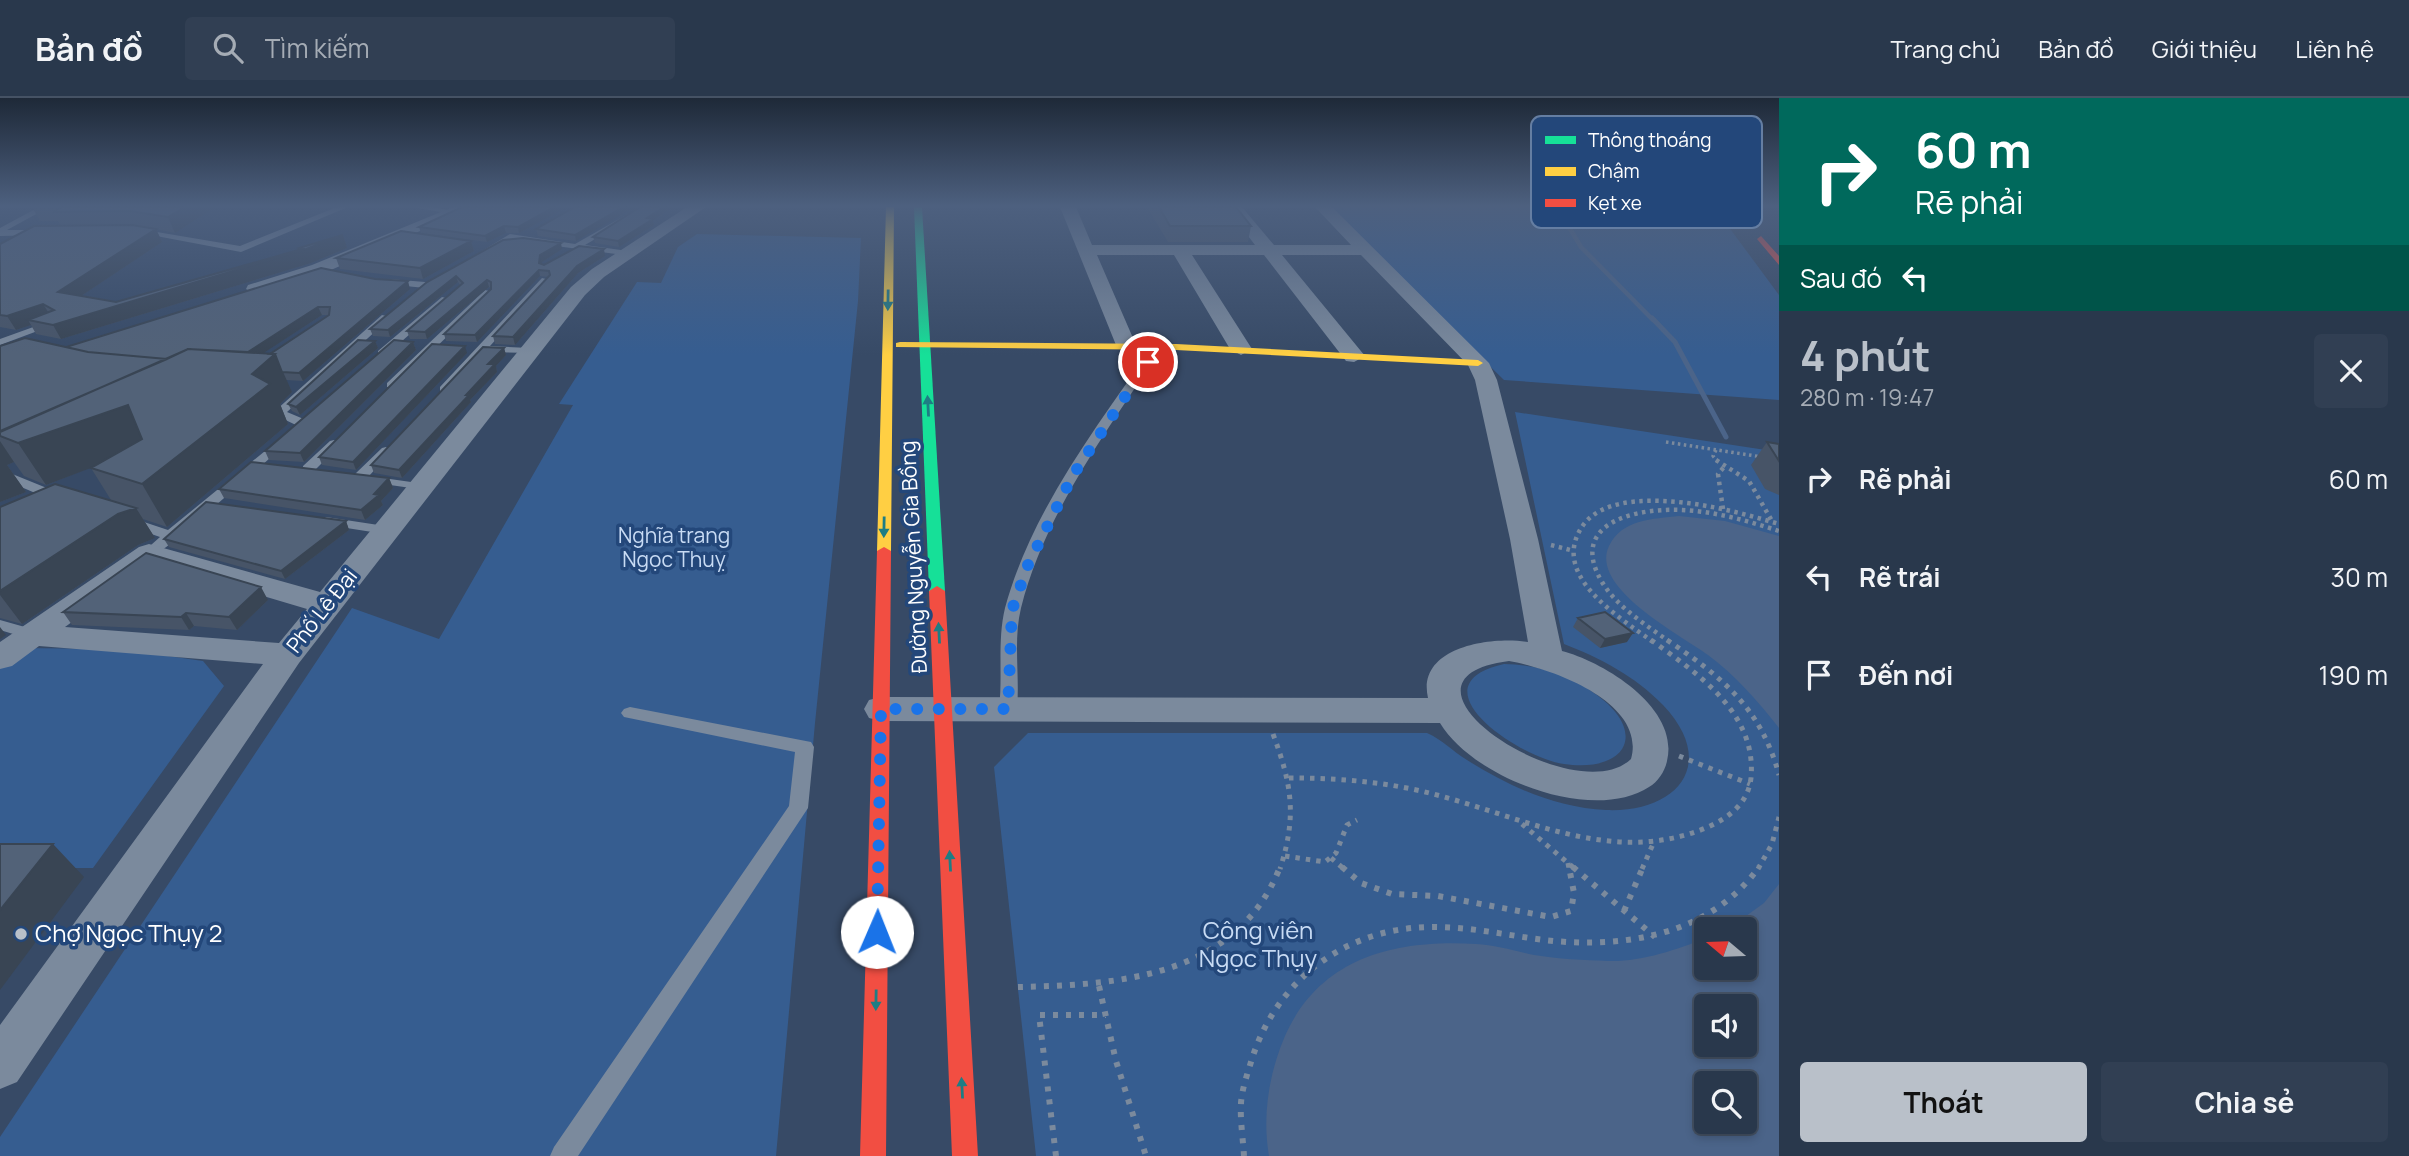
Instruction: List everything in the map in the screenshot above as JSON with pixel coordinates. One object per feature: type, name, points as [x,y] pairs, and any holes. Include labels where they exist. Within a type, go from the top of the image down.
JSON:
[{"type":"main road","name":"Đường Nguyễn Gia Bồng","points":[[873,1156],[889,256]]},
{"type":"main road","name":"Đường Nguyễn Gia Bồng","points":[[923,256],[929,316],[925,345],[938,368],[943,709],[965,1156]]},
{"type":"main road","points":[[959,329],[994,345]]},
{"type":"main road","points":[[887,345],[1126,345],[1478,363]]},
{"type":"main road","points":[[938,368],[994,345]]},
{"type":"street","points":[[241,293],[350,256]]},
{"type":"street","name":"Phố Lê Đại","points":[[0,1065],[287,655],[326,604],[578,291],[625,256]]},
{"type":"street","points":[[1089,256],[1126,345]]},
{"type":"street","points":[[1184,256],[1241,349]]},
{"type":"street","points":[[1274,256],[1354,356]]},
{"type":"street","points":[[1372,256],[1478,363],[1486,380],[1524,539],[1547,657]]},
{"type":"street","points":[[0,658],[160,544],[326,604]]},
{"type":"street","points":[[33,635],[287,655]]},
{"type":"street","points":[[1509,650],[1547,657],[1604,682],[1629,702],[1646,724],[1654,746],[1649,766],[1632,780],[1603,786],[1569,784],[1531,773],[1496,756],[1468,734],[1450,711],[1443,689],[1447,671],[1460,658],[1482,651],[1509,650]]},
{"type":"street","points":[[881,709],[1450,711]]},
{"type":"lane","points":[[459,267],[475,256]]},
{"type":"lane","points":[[318,269],[342,274]]},
{"type":"lane","points":[[416,293],[437,279]]},
{"type":"lane","points":[[436,398],[474,348],[545,280]]},
{"type":"lane","points":[[378,281],[425,285]]},
{"type":"lane","points":[[372,361],[399,344],[458,288]]},
{"type":"lane","points":[[383,393],[424,346],[488,292]]},
{"type":"lane","points":[[302,423],[279,413],[396,309]]},
{"type":"lane","points":[[0,342],[55,323]]},
{"type":"lane","points":[[357,341],[399,344]]},
{"type":"lane","points":[[424,346],[455,347]]},
{"type":"lane","points":[[1008,709],[1012,610],[1028,565],[1073,475],[1158,346]]},
{"type":"lane","points":[[474,348],[529,351]]},
{"type":"lane","points":[[291,386],[306,387]]},
{"type":"lane","points":[[114,517],[160,544],[216,504],[254,465],[312,414]]},
{"type":"lane","points":[[254,465],[301,469],[346,431]]},
{"type":"lane","points":[[399,438],[354,476],[420,487]]},
{"type":"lane","points":[[3,475],[28,466]]},
{"type":"lane","points":[[3,475],[75,504]]},
{"type":"lane","points":[[315,520],[385,530]]},
{"type":"lane","points":[[0,625],[33,635]]},
{"type":"lane","points":[[563,1156],[798,808],[805,747],[630,713]]},
{"type":"path","points":[[1666,442],[1766,457]]},
{"type":"path","points":[[1716,450],[1713,456],[1724,467],[1749,481],[1772,522]]},
{"type":"path","points":[[1723,509],[1718,474],[1724,467]]},
{"type":"path","points":[[1779,523],[1777,530],[1708,513],[1670,509],[1638,512],[1608,522],[1594,537],[1590,557],[1598,579],[1619,604],[1714,673],[1749,709],[1773,749],[1779,775]]},
{"type":"path","points":[[1622,628],[1631,626]]},
{"type":"path","points":[[1018,987],[1099,986],[1167,971],[1204,954],[1255,913],[1273,886],[1284,856],[1292,803],[1289,778],[1263,710]]},
{"type":"path","points":[[1654,746],[1750,784]]},
{"type":"path","points":[[1244,1156],[1241,1101],[1254,1042],[1279,997],[1313,963],[1362,937],[1411,928],[1467,928],[1573,943],[1614,944],[1655,937],[1706,917],[1749,885],[1774,844],[1779,817]]},
{"type":"path","points":[[1284,856],[1316,862],[1331,858],[1347,825],[1357,820]]},
{"type":"path","points":[[1518,822],[1655,937]]},
{"type":"path","points":[[1624,911],[1653,844]]},
{"type":"path","points":[[1331,858],[1344,872],[1377,890],[1438,896],[1551,917],[1571,911],[1573,904],[1568,863]]},
{"type":"path","points":[[1099,986],[1119,1072],[1146,1156]]},
{"type":"path","points":[[1056,1156],[1039,1015],[1106,1015]]},
{"type":"green space","name":"Nghĩa trang Ngọc Thuỵ","points":[[674,256],[860,256],[776,1156],[0,1156],[0,1137],[352,608],[439,639],[573,405],[559,404],[637,282],[661,283]]},
{"type":"green space","points":[[1378,256],[1750,256],[1779,295],[1779,400],[1504,380]]},
{"type":"green space","name":"Công viên Ngọc Thụy","points":[[1515,412],[1779,452],[1779,1156],[1036,1156],[994,767],[1028,733],[1427,733],[1499,778],[1551,800],[1606,810],[1631,809],[1653,803],[1670,794],[1682,781],[1688,765],[1688,747],[1680,727],[1652,695],[1629,677],[1591,655],[1564,644]]},
{"type":"green space","points":[[16,648],[119,649],[203,661],[224,686],[93,868],[0,868],[0,661]]},
{"type":"green space","points":[[1504,664],[1551,671],[1584,686],[1611,707],[1622,721],[1626,735],[1624,746],[1616,756],[1603,762],[1586,765],[1564,764],[1523,749],[1501,735],[1482,720],[1470,703],[1468,688],[1478,674]]},
{"type":"shaded area","points":[[1679,516],[1725,521],[1779,536],[1779,728],[1728,671],[1641,609],[1624,594],[1612,578],[1606,562],[1609,546],[1622,530],[1639,522]]},
{"type":"shaded area","points":[[1779,884],[1779,1156],[1269,1156],[1266,1126],[1268,1095],[1285,1036],[1300,1009],[1318,988],[1340,971],[1364,958],[1417,945],[1446,943],[1483,945],[1552,957],[1620,961],[1658,954],[1694,943],[1694,980],[1757,980],[1757,917],[1745,917],[1764,903]]},
{"type":"building","points":[[0,256],[113,256],[58,292],[116,302],[281,256],[53,325],[28,320],[54,310],[43,304],[7,316],[0,315]]},
{"type":"building","points":[[340,256],[442,256],[420,268],[336,258]]},
{"type":"building","points":[[473,256],[540,256],[539,263],[544,265],[560,256],[592,256],[577,266],[513,337],[493,336],[550,275],[549,271],[539,270],[475,335],[444,334],[491,289],[491,282],[487,280],[425,332],[407,331],[463,283],[456,276],[388,330],[370,329],[427,282]]},
{"type":"building","points":[[321,268],[375,279],[408,281],[299,373],[282,372],[275,354],[270,354],[329,315],[330,307],[318,307],[248,352],[188,349],[167,359],[88,352],[66,347]]},
{"type":"building","points":[[25,338],[88,352],[167,359],[0,431],[0,346]]},
{"type":"building","points":[[358,340],[375,341],[296,407],[288,404]]},
{"type":"building","points":[[394,340],[413,342],[300,453],[265,451]]},
{"type":"building","points":[[432,344],[465,346],[353,462],[319,457]]},
{"type":"building","points":[[483,347],[504,348],[488,364],[495,364],[466,395],[469,395],[399,470],[371,465]]},
{"type":"building","points":[[188,349],[275,354],[252,374],[270,384],[142,484],[91,468],[142,439],[128,405],[18,443],[0,436],[0,432]]},
{"type":"building","points":[[1767,442],[1779,444],[1779,461]]},
{"type":"building","points":[[251,462],[389,478],[374,494],[379,495],[361,510],[219,489]]},
{"type":"building","points":[[55,484],[136,508],[118,514],[0,591],[0,507]]},
{"type":"building","points":[[206,502],[346,521],[281,571],[164,539]]},
{"type":"building","points":[[146,553],[261,587],[229,617],[186,613],[181,617],[63,612]]},
{"type":"building","points":[[1605,612],[1633,633],[1605,639],[1578,618]]},
{"type":"building","points":[[0,844],[53,844],[0,910]]},
{"type":"waterway","points":[[1590,256],[1653,320]]},
{"type":"waterway","points":[[1652,318],[1675,342],[1726,437]]},
{"type":"traffic: fast","points":[[920,256],[937,591]]},
{"type":"traffic: slow","points":[[884,551],[889,256]]},
{"type":"traffic: slow","points":[[900,345],[1176,347],[1478,363]]},
{"type":"traffic: jam","points":[[1775,256],[1779,262]]},
{"type":"traffic: jam","points":[[873,1156],[884,551]]},
{"type":"traffic: jam","points":[[937,591],[965,1156]]},
{"type":"place","name":"Chợ Ngọc Thụy 2","points":[[21,934]]},
{"type":"route","points":[[877,932],[881,709],[1008,709],[1012,610],[1028,565],[1073,475],[1148,362]]}]
